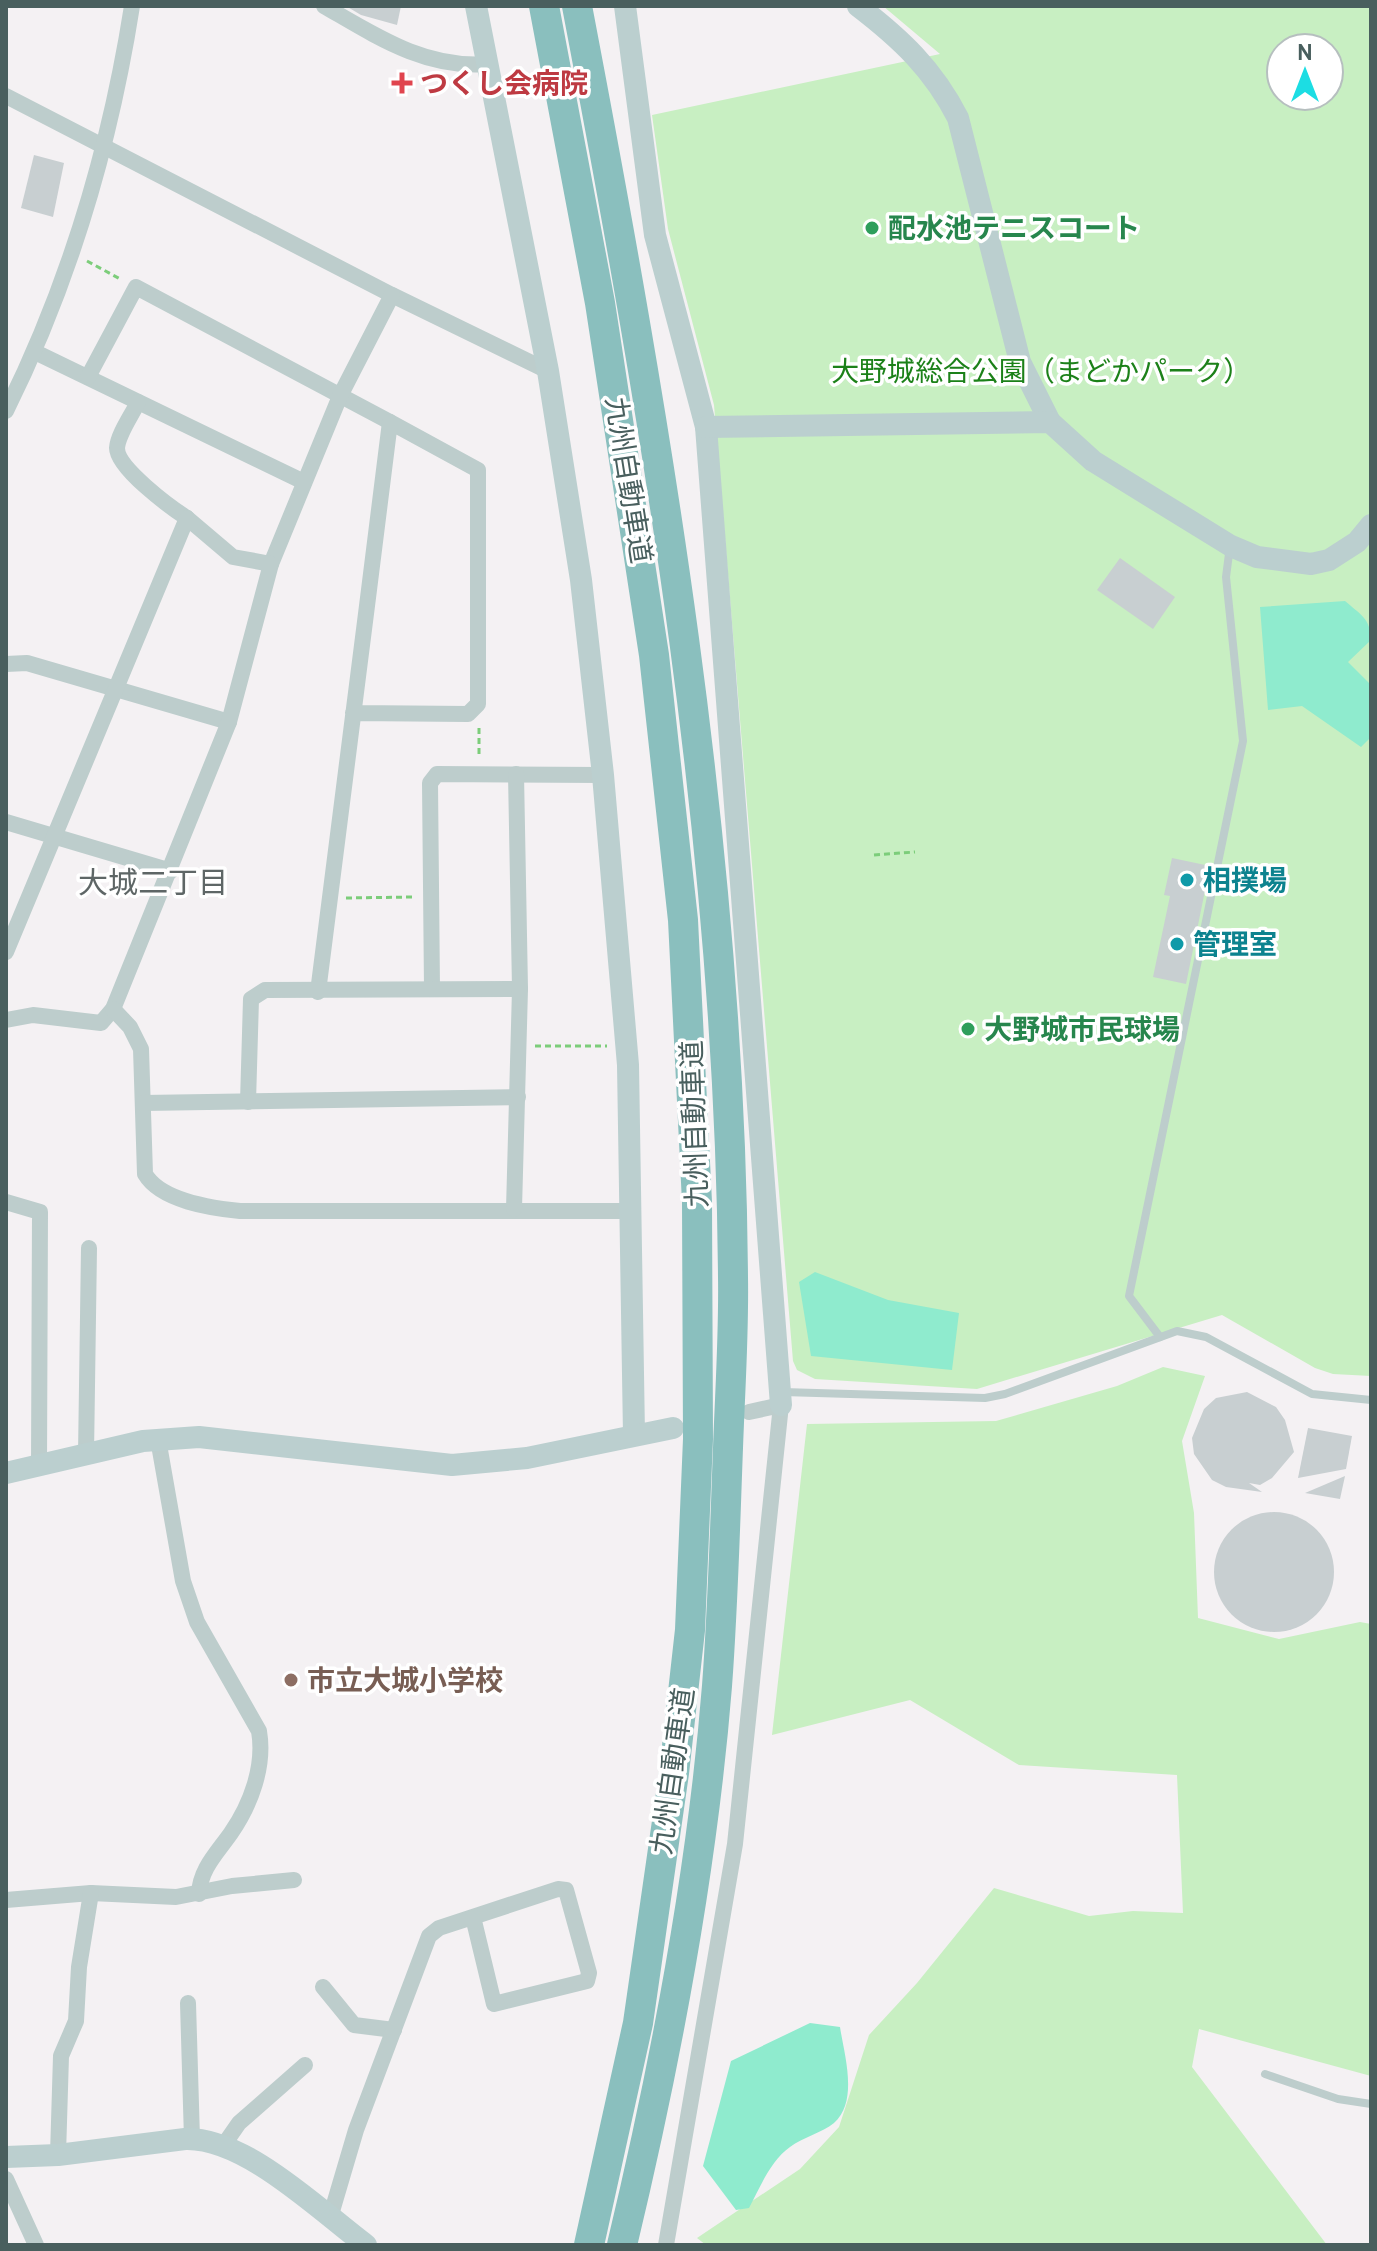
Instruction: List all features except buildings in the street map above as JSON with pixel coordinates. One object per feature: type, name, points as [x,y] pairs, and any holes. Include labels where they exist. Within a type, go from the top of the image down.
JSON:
[{"type":"highway","name":"九州自動車道","points":[[544,6],[605,332],[654,655],[683,920],[697,1202],[698,1439],[690,1630],[674,1773],[638,2023],[610,2164],[589,2245]]},
{"type":"highway","name":"九州自動車道","points":[[577,6],[632,299],[688,668],[715,919],[728,1114],[733,1281],[717,1685],[706,1791],[673,2001],[622,2245]]},
{"type":"highway","points":[[581,2245],[610,2164]]},
{"type":"street","points":[[6,411],[35,352],[73,253],[103,147],[132,6]]},
{"type":"street","points":[[324,6],[388,43],[418,56],[448,63],[488,64]]},
{"type":"street","points":[[476,6],[548,371],[581,580],[603,775],[627,1046],[633,1211],[634,1435]]},
{"type":"street","points":[[625,6],[655,235],[706,427],[780,1398],[735,1844],[666,2245]]},
{"type":"street","points":[[858,6],[922,61],[941,85],[958,118],[1020,362],[1050,422],[1093,461],[1231,546],[1257,557],[1311,564],[1343,552],[1371,525]]},
{"type":"street","points":[[6,96],[392,295],[548,371]]},
{"type":"street","points":[[88,377],[136,287],[478,470],[478,704],[468,714],[353,713]]},
{"type":"street","points":[[6,1020],[33,1015],[101,1023],[113,1009],[229,722],[271,564],[340,396],[392,295]]},
{"type":"street","points":[[35,352],[304,482]]},
{"type":"street","points":[[138,402],[117,445],[119,457],[163,502],[233,557],[271,564]]},
{"type":"street","points":[[318,992],[390,422]]},
{"type":"street","points":[[706,427],[1050,422]]},
{"type":"street","points":[[6,952],[187,518]]},
{"type":"street","points":[[8,669],[27,663],[229,722]]},
{"type":"street","points":[[432,989],[430,783],[437,774],[603,775]]},
{"type":"street","points":[[514,1209],[520,989],[516,774]]},
{"type":"street","points":[[6,822],[171,871]]},
{"type":"street","points":[[248,1102],[251,999],[265,990],[520,989]]},
{"type":"street","points":[[113,1009],[130,1027],[141,1049],[145,1174],[152,1186],[207,1207],[240,1211],[633,1211]]},
{"type":"street","points":[[143,1103],[518,1097]]},
{"type":"street","points":[[6,1202],[40,1212],[39,1467]]},
{"type":"street","points":[[86,1455],[89,1248]]},
{"type":"street","points":[[749,1412],[780,1398]]},
{"type":"street","points":[[6,1473],[158,1439],[199,1437],[452,1465],[527,1458],[673,1428]]},
{"type":"street","points":[[158,1439],[183,1581],[197,1622],[259,1731],[261,1747],[254,1784],[234,1829],[204,1870],[199,1894]]},
{"type":"street","points":[[6,1900],[91,1893],[145,1897],[199,1894],[232,1886],[294,1880]]},
{"type":"street","points":[[330,2218],[356,2130],[429,1936],[439,1928],[558,1889],[566,1890],[589,1973],[587,1981],[494,2004],[473,1917]]},
{"type":"street","points":[[58,2155],[61,2056],[76,2021],[79,1967],[91,1893]]},
{"type":"street","points":[[323,1987],[354,2025],[394,2030]]},
{"type":"street","points":[[188,2003],[192,2139]]},
{"type":"street","points":[[223,2146],[228,2135],[259,2104],[305,2065]]},
{"type":"street","points":[[6,2157],[58,2155],[192,2139],[223,2146],[261,2166],[330,2218],[351,2241]]},
{"type":"street","points":[[6,2179],[36,2245]]},
{"type":"lane","points":[[1160,1337],[1129,1296],[1243,741],[1226,577],[1231,546]]},
{"type":"lane","points":[[780,1398],[985,1398],[1005,1394],[1177,1331],[1193,1332],[1312,1394],[1371,1400]]},
{"type":"lane","points":[[1265,2074],[1338,2099],[1371,2104]]},
{"type":"path","points":[[73,253],[136,287]]},
{"type":"path","points":[[478,704],[480,774]]},
{"type":"path","points":[[874,855],[915,852]]},
{"type":"path","points":[[330,898],[431,897]]},
{"type":"path","points":[[519,1046],[627,1046]]},
{"type":"green space","name":"大野城総合公園（まどかパーク）","points":[[883,6],[1371,6],[1371,1376],[1333,1374],[1315,1368],[1222,1315],[977,1389],[815,1379],[797,1370],[793,1361],[714,405],[668,229],[652,115],[940,54]]},
{"type":"green space","points":[[1163,1367],[1205,1376],[1182,1441],[1194,1513],[1198,1618],[1279,1639],[1360,1622],[1371,1624],[1371,2076],[1199,2029],[1192,2067],[1327,2245],[706,2245],[697,2238],[800,2169],[839,2127],[869,2035],[917,1983],[994,1888],[1089,1916],[1133,1911],[1183,1913],[1177,1775],[1019,1765],[910,1700],[772,1735],[807,1424],[996,1421],[1117,1386]]},
{"type":"shaded area","points":[[1345,601],[1364,618],[1371,640],[1348,662],[1371,685],[1371,737],[1361,747],[1302,706],[1268,710],[1260,607]]},
{"type":"shaded area","points":[[815,1272],[888,1300],[959,1313],[952,1370],[811,1356],[799,1282]]},
{"type":"shaded area","points":[[810,2023],[840,2027],[848,2077],[842,2114],[824,2130],[783,2153],[766,2175],[749,2208],[736,2210],[703,2166],[731,2061]]},
{"type":"place","name":"つくし会病院","points":[[402,83]]},
{"type":"place","name":"配水池テニスコート","points":[[872,228]]},
{"type":"place","name":"相撲場","points":[[1187,880]]},
{"type":"place","name":"管理室","points":[[1177,944]]},
{"type":"place","name":"大野城市民球場","points":[[968,1029]]},
{"type":"place","name":"市立大城小学校","points":[[291,1680]]},
{"type":"district","name":"大城二丁目","points":[[153,883]]}]
